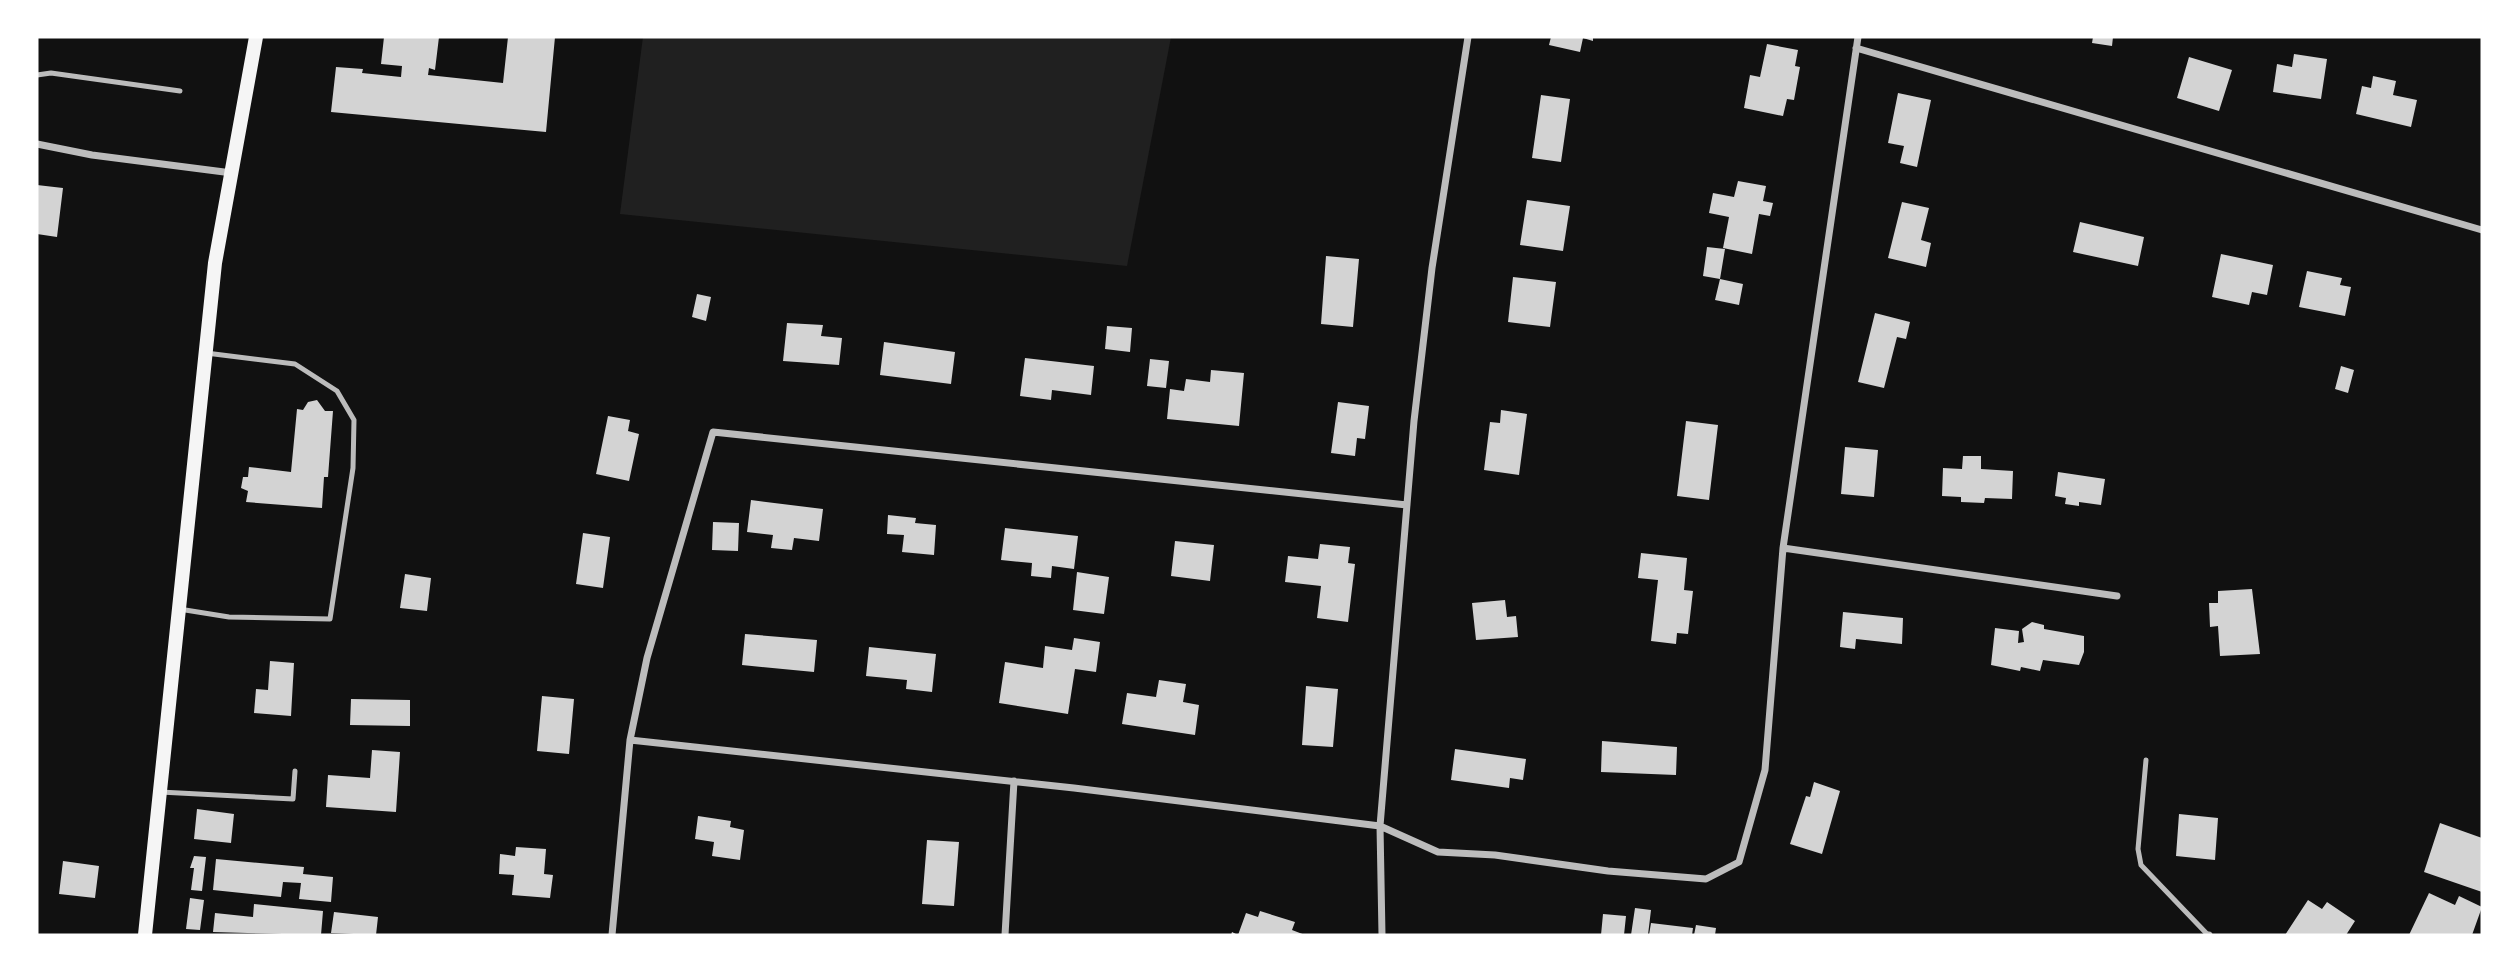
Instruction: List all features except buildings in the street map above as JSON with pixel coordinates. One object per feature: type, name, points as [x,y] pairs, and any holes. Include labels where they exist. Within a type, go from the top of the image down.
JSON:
[{"type":"main road","points":[[145,935],[215,263],[256,37]]},
{"type":"street","points":[[1382,935],[1380,827],[1407,505],[1428,294],[1468,37]]},
{"type":"street","points":[[630,740],[1014,781],[1380,827],[1438,852],[1706,879],[1739,862],[1765,770],[1783,548],[1858,37]]},
{"type":"street","points":[[1856,48],[2482,230]]},
{"type":"street","points":[[37,144],[92,155],[233,173]]},
{"type":"street","points":[[612,935],[630,740],[647,658],[713,432],[1407,505]]},
{"type":"street","points":[[1783,548],[2117,596]]},
{"type":"street","points":[[1005,935],[1014,781]]},
{"type":"lane","points":[[37,75],[51,73],[180,91]]},
{"type":"lane","points":[[179,609],[229,617],[330,619],[353,468],[354,420],[337,391],[295,364],[206,353]]},
{"type":"lane","points":[[2146,760],[2138,849],[2141,865],[2209,935]]},
{"type":"lane","points":[[160,792],[293,799],[295,771]]},
{"type":"shaded area","points":[[643,37],[1171,37],[1127,266],[620,214]]}]
